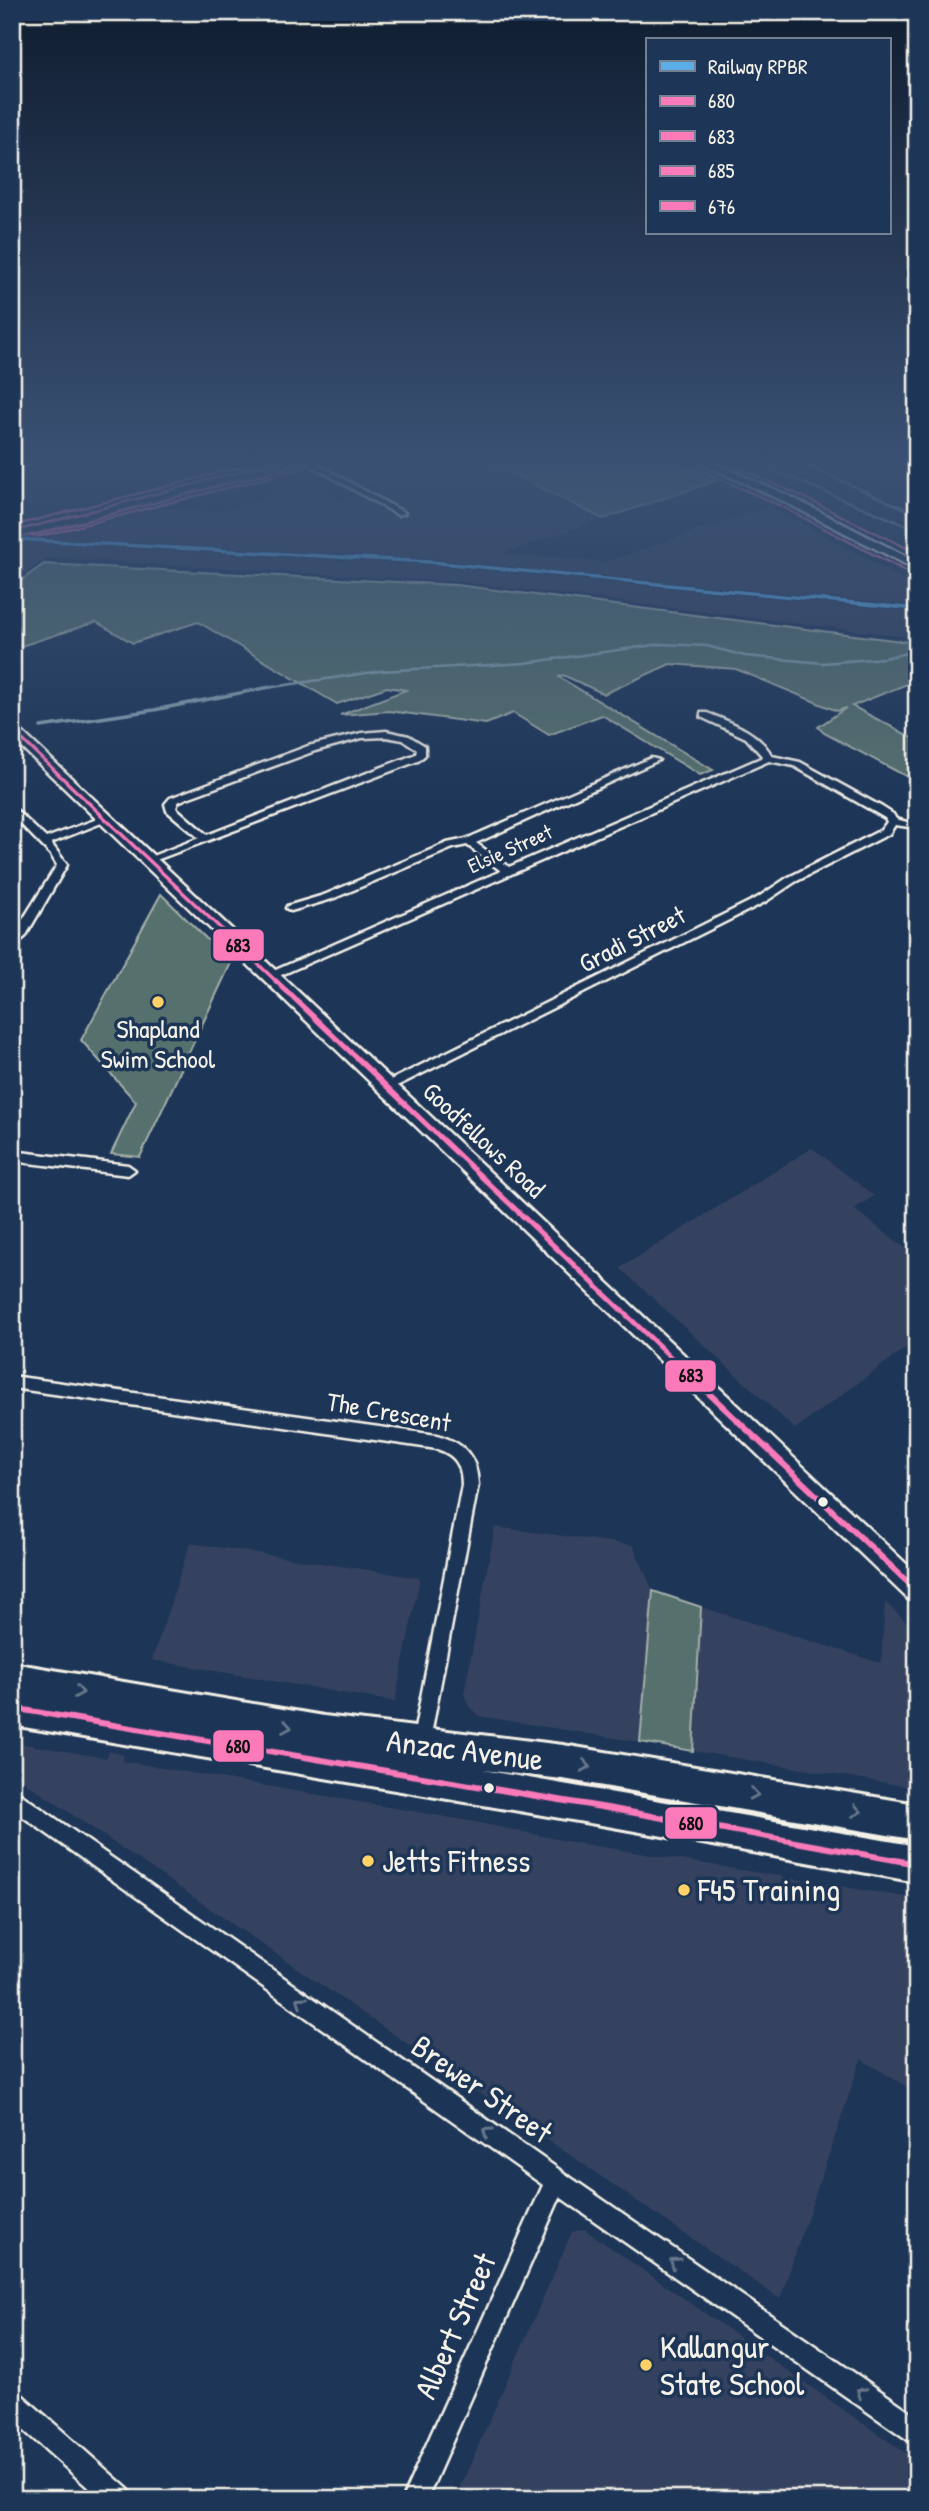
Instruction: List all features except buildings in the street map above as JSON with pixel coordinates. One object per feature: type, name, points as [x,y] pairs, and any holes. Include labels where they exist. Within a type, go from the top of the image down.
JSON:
[{"type":"highway","name":"Anzac Avenue","points":[[12,1679],[324,1733],[616,1770],[917,1822]]},
{"type":"highway","name":"Anzac Avenue","points":[[12,1708],[626,1811],[917,1864]]},
{"type":"street","points":[[704,715],[755,740],[764,747],[768,758],[780,758],[797,764],[878,809],[889,816],[892,822],[909,824]]},
{"type":"street","name":"Goodfellows Road","points":[[12,730],[385,1088],[917,1591]]},
{"type":"street","points":[[146,860],[206,839],[415,759],[421,755],[422,748],[412,741],[393,736],[350,737],[287,757],[174,800],[170,804],[171,809],[206,839]]},
{"type":"street","name":"Elsie Street","points":[[268,976],[768,758]]},
{"type":"street","points":[[291,908],[328,897],[451,845],[469,842],[654,760]]},
{"type":"street","points":[[12,809],[60,858],[62,869],[12,944]]},
{"type":"street","points":[[45,842],[104,820]]},
{"type":"street","name":"Gradi Street","points":[[385,1088],[761,900],[800,875],[885,832],[892,822]]},
{"type":"street","points":[[469,842],[508,870]]},
{"type":"street","points":[[12,1156],[128,1170]]},
{"type":"street","name":"The Crescent","points":[[12,1382],[437,1443],[456,1448],[469,1466],[470,1485],[421,1744]]},
{"type":"street","name":"Brewer Street","points":[[12,1797],[556,2181],[917,2431]]},
{"type":"street","name":"Albert Street","points":[[414,2499],[556,2181]]},
{"type":"street","points":[[12,2403],[120,2499]]},
{"type":"shaded area","points":[[377,577],[901,577],[917,586],[917,638],[460,582]]},
{"type":"shaded area","points":[[812,1148],[874,1196],[854,1209],[917,1257],[917,1340],[795,1429],[620,1268]]},
{"type":"shaded area","points":[[495,1527],[633,1545],[653,1591],[640,1742],[479,1716],[469,1707],[464,1694]]},
{"type":"shaded area","points":[[190,1543],[420,1578],[395,1702],[152,1660]]},
{"type":"shaded area","points":[[885,1602],[917,1632],[917,1788],[693,1751],[701,1607],[881,1663]]},
{"type":"shaded area","points":[[12,1742],[106,1758],[109,1751],[124,1755],[122,1761],[475,1822],[566,1841],[917,1899],[917,2093],[861,2059],[780,2299],[12,1773]]},
{"type":"shaded area","name":"Kallangur State School","points":[[584,2229],[917,2461],[917,2499],[455,2499],[572,2232]]},
{"type":"green space","points":[[26,577],[303,577],[456,585],[917,643],[917,680],[852,706],[917,740],[917,782],[824,733],[818,727],[846,708],[837,711],[736,669],[670,664],[604,694],[563,675],[559,677],[713,770],[700,775],[602,715],[549,735],[513,713],[486,724],[389,711],[340,715],[406,690],[387,687],[337,704],[198,622],[133,643],[96,622],[12,649],[12,587]]},
{"type":"green space","name":"Shapland Swim School","points":[[161,894],[231,963],[140,1157],[111,1154],[136,1102],[81,1040]]},
{"type":"green space","points":[[653,1591],[701,1607],[693,1751],[640,1742]]},
{"type":"waterway","points":[[266,688],[380,671],[525,663],[662,644],[707,646],[745,656],[823,663],[884,658],[917,651]]},
{"type":"waterway","points":[[41,727],[154,710],[275,686]]},
{"type":"rail line","name":"RPBR","points":[[587,577],[917,609]]},
{"type":"transit line","name":"683","points":[[12,730],[917,1591]]},
{"type":"transit line","name":"680","points":[[12,1708],[613,1809],[917,1864]]},
{"type":"place","name":"Shapland Swim School","points":[[158,1002]]},
{"type":"place","name":"Jetts Fitness","points":[[368,1861]]},
{"type":"place","name":"F45 Training","points":[[684,1890]]},
{"type":"place","name":"Kallangur State School","points":[[646,2365]]}]
